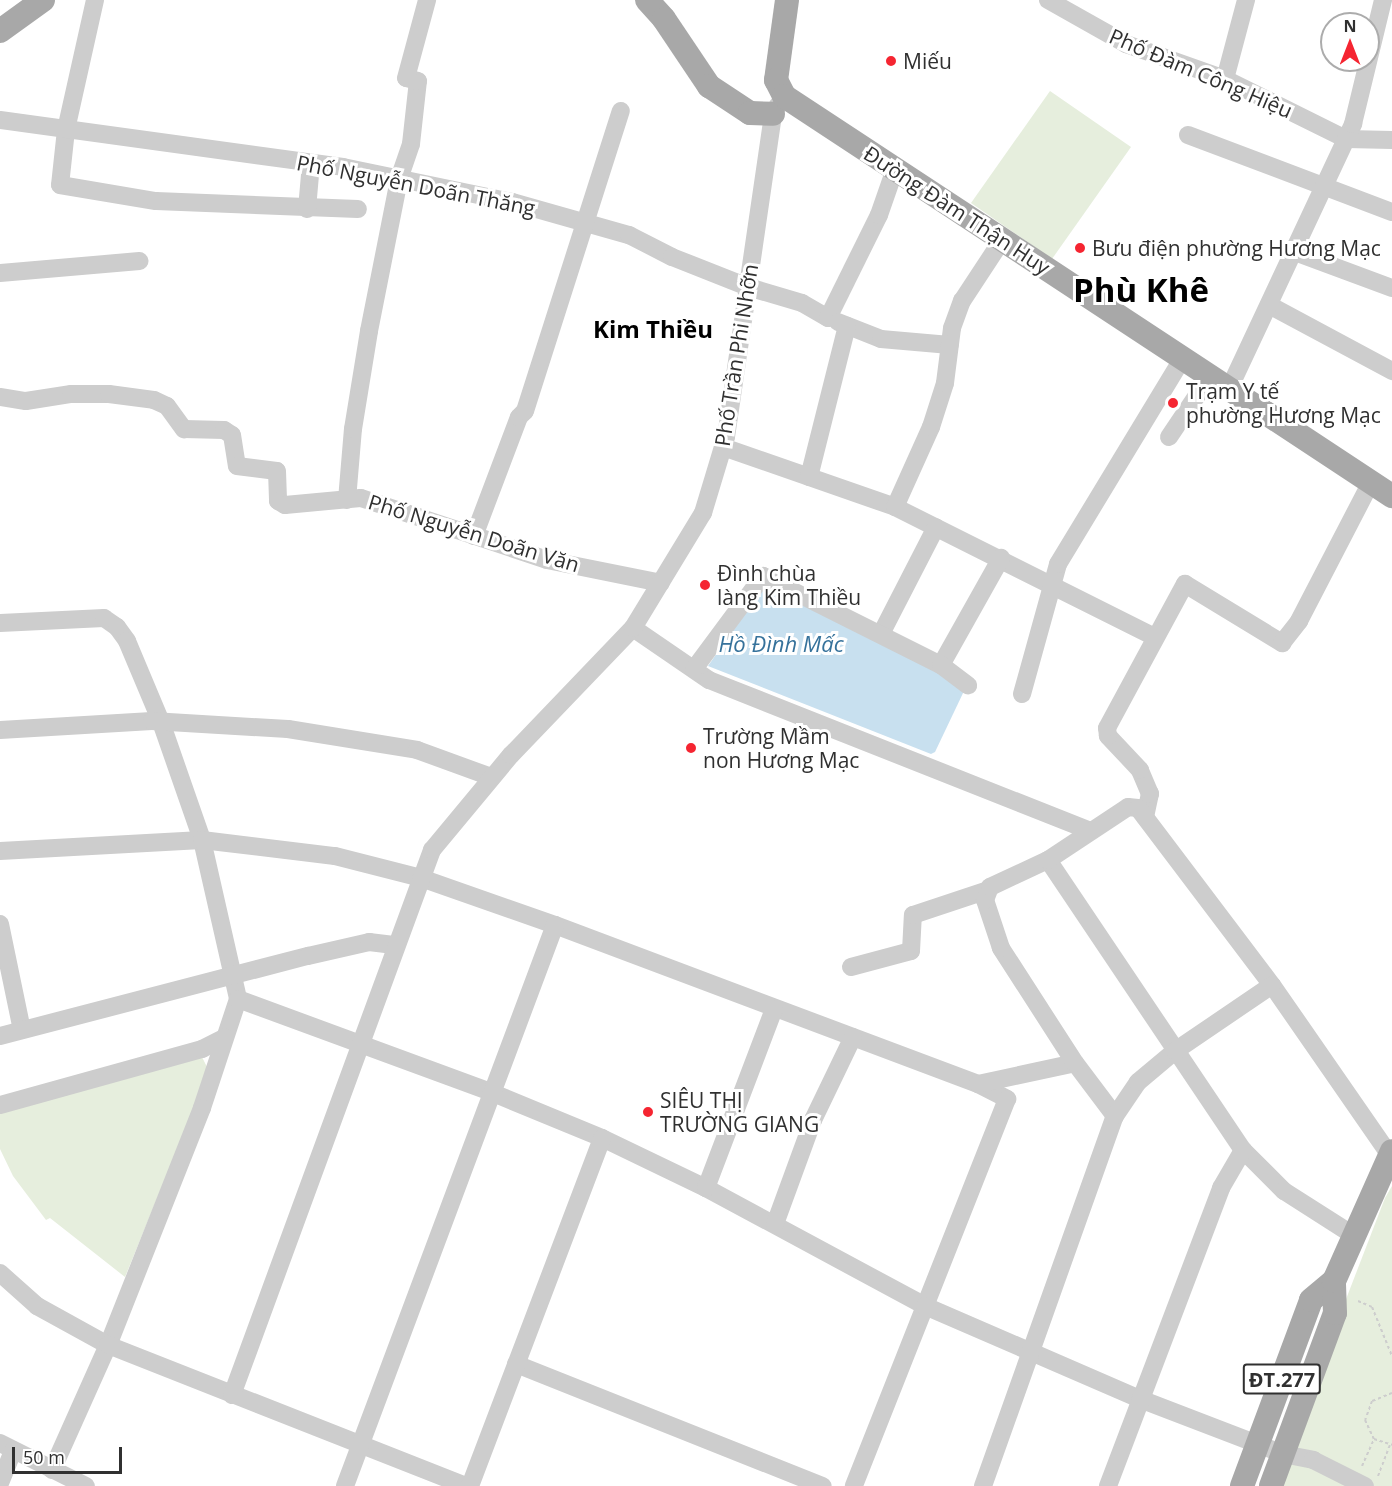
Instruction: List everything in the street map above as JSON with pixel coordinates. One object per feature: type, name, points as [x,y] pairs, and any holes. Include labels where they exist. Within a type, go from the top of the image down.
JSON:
[{"type":"main road","points":[[0,31],[44,0]]},
{"type":"main road","points":[[647,0],[664,19],[709,86],[750,113],[778,105],[776,80],[787,0]]},
{"type":"main road","name":"Đường Đàm Thận Huy","points":[[778,105],[895,169],[1392,496]]},
{"type":"main road","name":"ĐT.277","points":[[1271,1486],[1335,1313],[1334,1281],[1391,1155]]},
{"type":"main road","name":"ĐT.277","points":[[1242,1486],[1311,1300],[1334,1281]]},
{"type":"street","points":[[95,0],[66,130],[60,185],[156,201],[358,208]]},
{"type":"street","points":[[347,500],[353,429],[367,342],[399,179],[411,144],[418,81],[406,78],[427,0]]},
{"type":"street","name":"Phố Đàm Công Hiệu","points":[[1048,0],[1126,44],[1225,80],[1346,139],[1392,140]]},
{"type":"street","points":[[1225,80],[1246,0]]},
{"type":"street","points":[[1169,437],[1219,382],[1269,305],[1295,252],[1346,139],[1371,58],[1383,0]]},
{"type":"street","name":"Phố Trần Phi Nhỡn","points":[[232,1395],[362,1046],[394,945],[432,850],[491,777],[633,628],[703,513],[723,447],[778,105]]},
{"type":"street","points":[[474,536],[519,417],[525,411],[584,219],[592,206],[621,111]]},
{"type":"street","name":"Phố Nguyễn Doãn Thăng","points":[[0,120],[311,164],[399,179],[584,219],[629,235],[748,287],[802,303],[828,318],[881,339],[950,345]]},
{"type":"street","points":[[1188,135],[1392,212]]},
{"type":"street","points":[[307,208],[311,164]]},
{"type":"street","points":[[828,318],[879,215],[895,169]]},
{"type":"street","points":[[895,507],[931,427],[945,383],[950,345],[962,302],[1002,240]]},
{"type":"street","points":[[1295,252],[1392,288]]},
{"type":"street","points":[[0,273],[139,261]]},
{"type":"street","points":[[1269,305],[1392,371]]},
{"type":"street","points":[[809,477],[847,326]]},
{"type":"street","points":[[1022,694],[1058,564],[1083,518],[1183,358]]},
{"type":"street","name":"Phố Nguyễn Doãn Văn","points":[[0,397],[26,401],[71,394],[109,394],[154,400],[167,406],[184,429],[224,430],[231,435],[237,466],[277,471],[278,501],[285,505],[361,498],[546,560],[661,583]]},
{"type":"street","points":[[723,447],[895,507],[1155,637]]},
{"type":"street","points":[[1145,817],[1150,794],[1140,770],[1108,736],[1107,728],[1185,584],[1282,643],[1316,590],[1371,482]]},
{"type":"street","points":[[881,634],[936,527]]},
{"type":"street","points":[[941,665],[1001,558]]},
{"type":"street","points":[[694,669],[763,576],[941,665],[968,685]]},
{"type":"street","points":[[0,623],[104,618],[117,627],[127,641],[161,722],[202,840],[238,999],[202,1108],[108,1345],[52,1470]]},
{"type":"street","points":[[633,628],[709,680],[1090,831]]},
{"type":"street","points":[[0,730],[161,722],[311,732],[417,750],[491,777]]},
{"type":"street","points":[[851,967],[911,951],[913,915],[985,891],[1048,860],[1128,807],[1138,808],[1272,985],[1391,1155]]},
{"type":"street","points":[[0,851],[202,840],[335,856],[421,878],[555,925],[978,1084],[1007,1099],[854,1486]]},
{"type":"street","points":[[1048,860],[1243,1150],[1284,1191],[1353,1235]]},
{"type":"street","points":[[985,891],[997,941],[1075,1063],[1115,1116]]},
{"type":"street","points":[[0,924],[22,1030]]},
{"type":"street","points":[[345,1486],[555,925]]},
{"type":"street","points":[[0,1036],[369,942],[394,945]]},
{"type":"street","points":[[983,1486],[1115,1116],[1138,1082],[1175,1051],[1272,985]]},
{"type":"street","points":[[238,999],[493,1093],[602,1138],[706,1188],[925,1306],[1140,1399],[1283,1454],[1312,1460],[1360,1484]]},
{"type":"street","points":[[706,1188],[774,1009]]},
{"type":"street","points":[[775,1224],[813,1120],[853,1037]]},
{"type":"street","points":[[0,1105],[202,1049],[224,1038]]},
{"type":"street","points":[[978,1084],[1075,1063]]},
{"type":"street","points":[[0,1273],[37,1306],[108,1345],[468,1486],[602,1138]]},
{"type":"street","points":[[1108,1486],[1221,1188],[1243,1150]]},
{"type":"street","points":[[516,1364],[778,1478],[823,1486]]},
{"type":"street","points":[[0,1483],[7,1447],[86,1486]]},
{"type":"path","points":[[1358,1301],[1372,1307],[1392,1356]]},
{"type":"path","points":[[1374,1486],[1391,1445],[1374,1439],[1365,1424],[1366,1410],[1378,1397],[1392,1393]]},
{"type":"path","points":[[1360,1484],[1374,1439]]},
{"type":"green space","points":[[1050,91],[1131,147],[1052,259],[971,203]]},
{"type":"green space","points":[[202,1057],[208,1069],[125,1277],[50,1218],[46,1220],[13,1176],[0,1149],[0,1113]]},
{"type":"green space","points":[[1392,1186],[1392,1486],[1274,1486],[1385,1198]]},
{"type":"water","name":"Hồ Đình Mấc","points":[[765,584],[933,667],[964,691],[935,752],[931,754],[708,666]]},
{"type":"place","name":"Miếu","points":[[891,61]]},
{"type":"place","name":"Bưu điện phường Hương Mạc","points":[[1080,248]]},
{"type":"place","name":"Trạm Y tế phường Hương Mạc","points":[[1173,403]]},
{"type":"place","name":"Đình chùa làng Kim Thiều","points":[[705,585]]},
{"type":"place","name":"Trường Mầm non Hương Mạc","points":[[691,748]]},
{"type":"place","name":"SIÊU THỊ TRƯỜNG GIANG","points":[[648,1112]]},
{"type":"district","name":"Phù Khê","points":[[1141,290]]},
{"type":"district","name":"Kim Thiều","points":[[653,329]]}]
